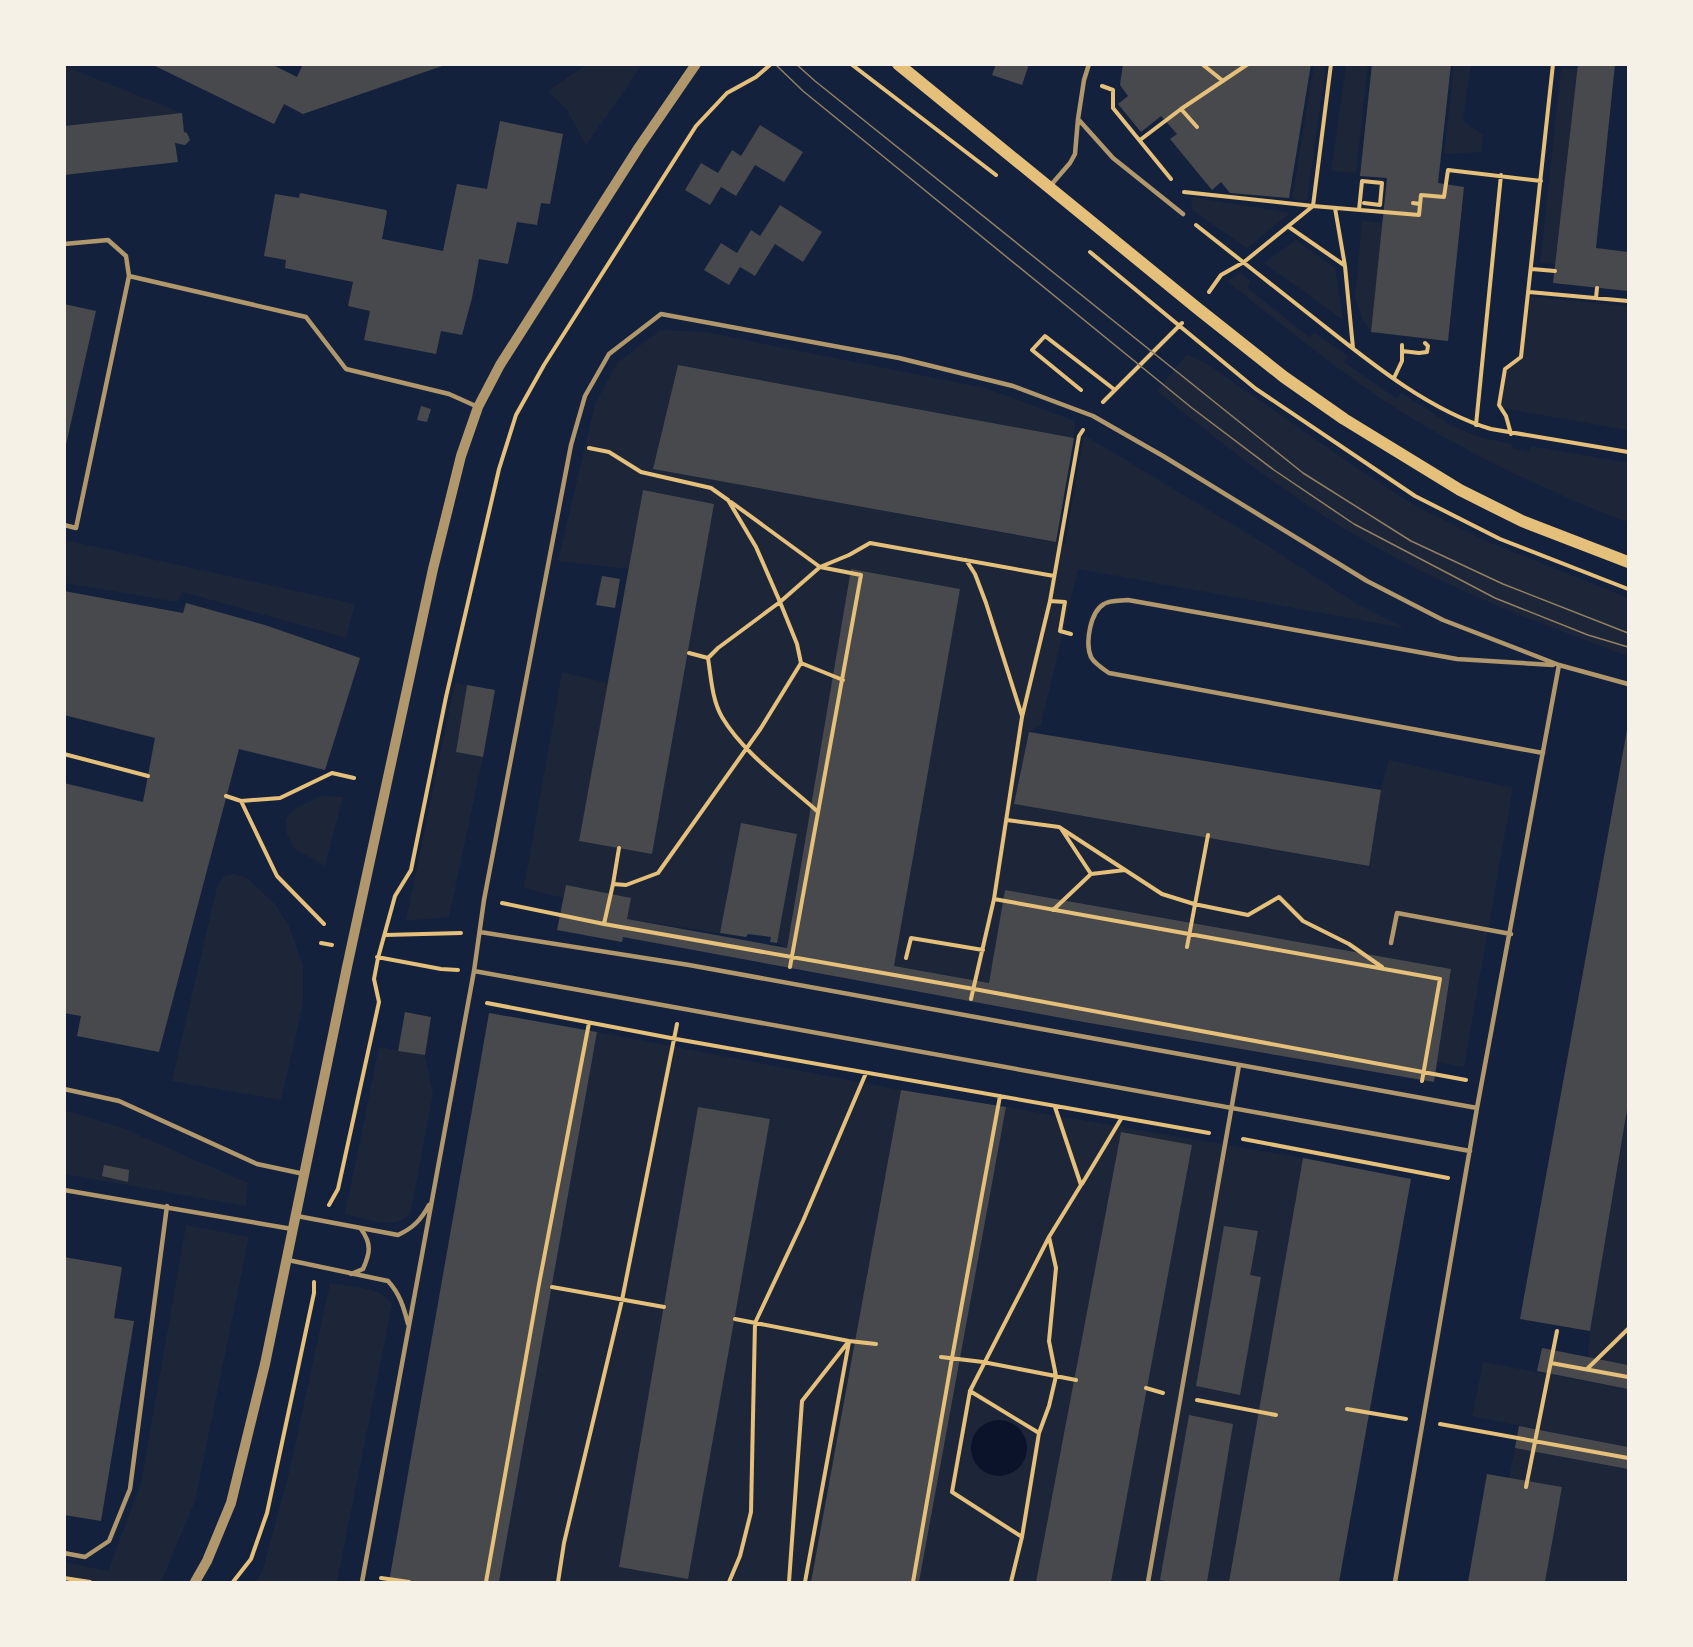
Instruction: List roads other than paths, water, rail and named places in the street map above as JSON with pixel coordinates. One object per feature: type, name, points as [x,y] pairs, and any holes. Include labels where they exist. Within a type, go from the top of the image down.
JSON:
[{"type":"main road","points":[[898,64],[1197,308],[1284,377],[1344,419],[1460,490],[1522,521],[1629,562]]},
{"type":"street","points":[[195,1582],[207,1561],[231,1503],[265,1364],[294,1216],[433,569],[461,456],[478,407],[500,365],[639,147],[696,64]]},
{"type":"lane","points":[[1049,187],[1075,154],[1084,80],[1089,64]]},
{"type":"lane","points":[[1078,119],[1113,158],[1182,214]]},
{"type":"lane","points":[[64,244],[108,240],[126,256],[129,276],[76,528],[64,525]]},
{"type":"lane","points":[[129,276],[306,317],[346,369],[449,394],[478,407]]},
{"type":"lane","points":[[362,1582],[469,999],[484,900],[571,445],[585,396],[609,354],[661,314],[899,358],[1012,386],[1093,416],[1163,456],[1367,581],[1443,620],[1559,665],[1629,684]]},
{"type":"lane","points":[[1543,753],[1109,673],[1092,659],[1089,637],[1096,611],[1106,603],[1128,600],[1457,658],[1559,665]]},
{"type":"lane","points":[[1395,1582],[1477,1108],[1559,665]]},
{"type":"lane","points":[[1391,942],[1397,913],[1511,934]]},
{"type":"lane","points":[[480,932],[689,965],[1477,1108]]},
{"type":"lane","points":[[474,971],[1470,1151]]},
{"type":"lane","points":[[1148,1582],[1239,1065]]},
{"type":"lane","points":[[64,1089],[119,1101],[257,1164],[303,1174]]},
{"type":"lane","points":[[64,1190],[292,1229]]},
{"type":"lane","points":[[294,1216],[398,1235],[412,1229],[432,1200]]},
{"type":"lane","points":[[64,1553],[85,1557],[109,1540],[130,1489],[167,1206]]},
{"type":"lane","points":[[351,1274],[363,1269],[370,1247],[369,1239],[361,1229]]},
{"type":"lane","points":[[285,1260],[388,1281],[403,1305],[408,1326]]},
{"type":"tram line","points":[[775,64],[803,91],[1192,408],[1274,470],[1354,524],[1495,598],[1588,635],[1628,647]]},
{"type":"tram line","points":[[796,64],[1303,473],[1411,541],[1503,584],[1628,633]]}]
